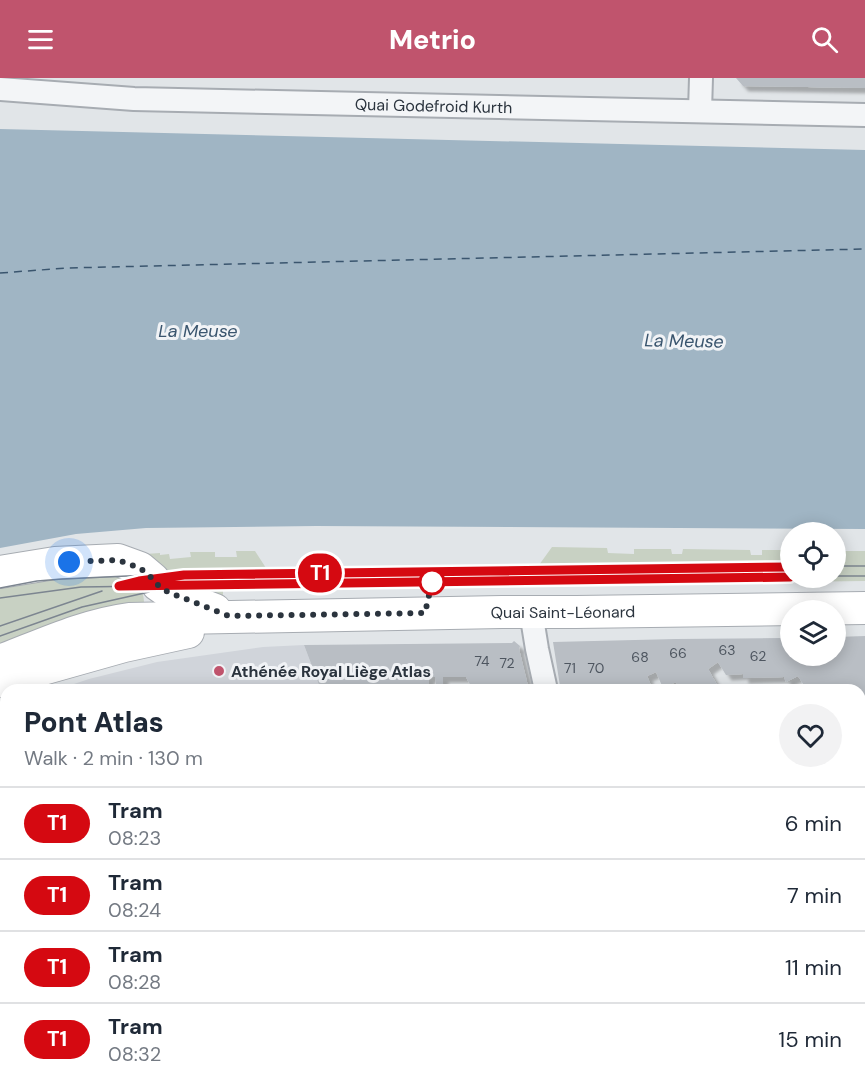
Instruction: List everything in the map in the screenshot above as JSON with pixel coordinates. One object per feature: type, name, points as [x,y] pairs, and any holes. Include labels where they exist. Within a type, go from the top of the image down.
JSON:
[{"type":"main road","name":"Quai Saint-Léonard","points":[[0,572],[55,563],[118,560],[140,568],[168,592],[229,616]]},
{"type":"main road","points":[[82,657],[111,639],[138,631],[144,626],[150,619],[154,604],[153,579]]},
{"type":"main road","name":"Quai Saint-Léonard","points":[[0,661],[81,630],[129,619],[865,608]]},
{"type":"main road","name":"Quai Saint-Léonard","points":[[0,681],[82,657],[191,631],[245,624],[261,616]]},
{"type":"street","points":[[700,111],[701,78]]},
{"type":"street","name":"Quai Godefroid Kurth","points":[[0,89],[134,99],[865,115]]},
{"type":"street","points":[[531,612],[545,684]]},
{"type":"shaded area","name":"Athénée Royal Liège Atlas","points":[[304,645],[319,684],[74,684],[157,662],[263,647]]},
{"type":"green space","points":[[552,547],[607,548],[608,553],[634,554],[634,549],[671,549],[672,554],[682,554],[683,549],[750,550],[751,555],[762,555],[762,550],[780,550],[780,582],[539,585],[539,565]]},
{"type":"green space","points":[[236,551],[255,551],[266,568],[267,589],[223,590],[223,601],[190,593],[145,554],[169,554],[170,559],[191,557],[190,552],[215,552],[215,557],[237,557]]},
{"type":"green space","points":[[846,551],[865,551],[865,581],[846,581]]},
{"type":"green space","points":[[481,566],[520,566],[520,586],[482,586]]},
{"type":"green space","points":[[117,570],[139,587],[144,597],[144,604],[0,654],[0,582]]},
{"type":"water","name":"La Meuse","points":[[0,129],[865,150],[865,529],[846,529],[846,522],[780,522],[780,529],[316,526],[146,528],[76,534],[0,548]]},
{"type":"building","points":[[736,78],[865,78],[865,88],[743,86]]},
{"type":"building","points":[[865,636],[865,684],[803,684],[798,676],[786,682],[784,677],[743,678],[743,674],[726,675],[718,662],[708,669],[717,684],[677,684],[676,682],[661,684],[656,672],[647,676],[650,684],[560,684],[553,642],[780,638],[780,666],[846,666],[846,637]]},
{"type":"building","points":[[514,641],[520,646],[528,684],[470,684],[466,677],[443,677],[443,684],[436,684],[435,677],[429,677],[429,684],[319,684],[304,645],[512,643]]},
{"type":"ferry route","points":[[0,273],[67,268],[865,249]]},
{"type":"tram line","points":[[846,566],[865,566]]},
{"type":"tram line","points":[[0,588],[37,581],[149,575],[780,567]]},
{"type":"tram line","name":"T1","points":[[780,567],[184,575],[119,586],[780,577]]},
{"type":"tram line","points":[[846,576],[865,576]]},
{"type":"tram line","points":[[0,598],[81,587],[780,577]]},
{"type":"tram line","points":[[0,626],[102,591]]},
{"type":"tram line","points":[[0,636],[82,607],[149,592]]},
{"type":"place","name":"Athénée Royal Liège Atlas","points":[[219,671]]},
{"type":"route","points":[[69,562],[118,560],[140,568],[164,590],[229,616],[425,613],[432,582]]}]
